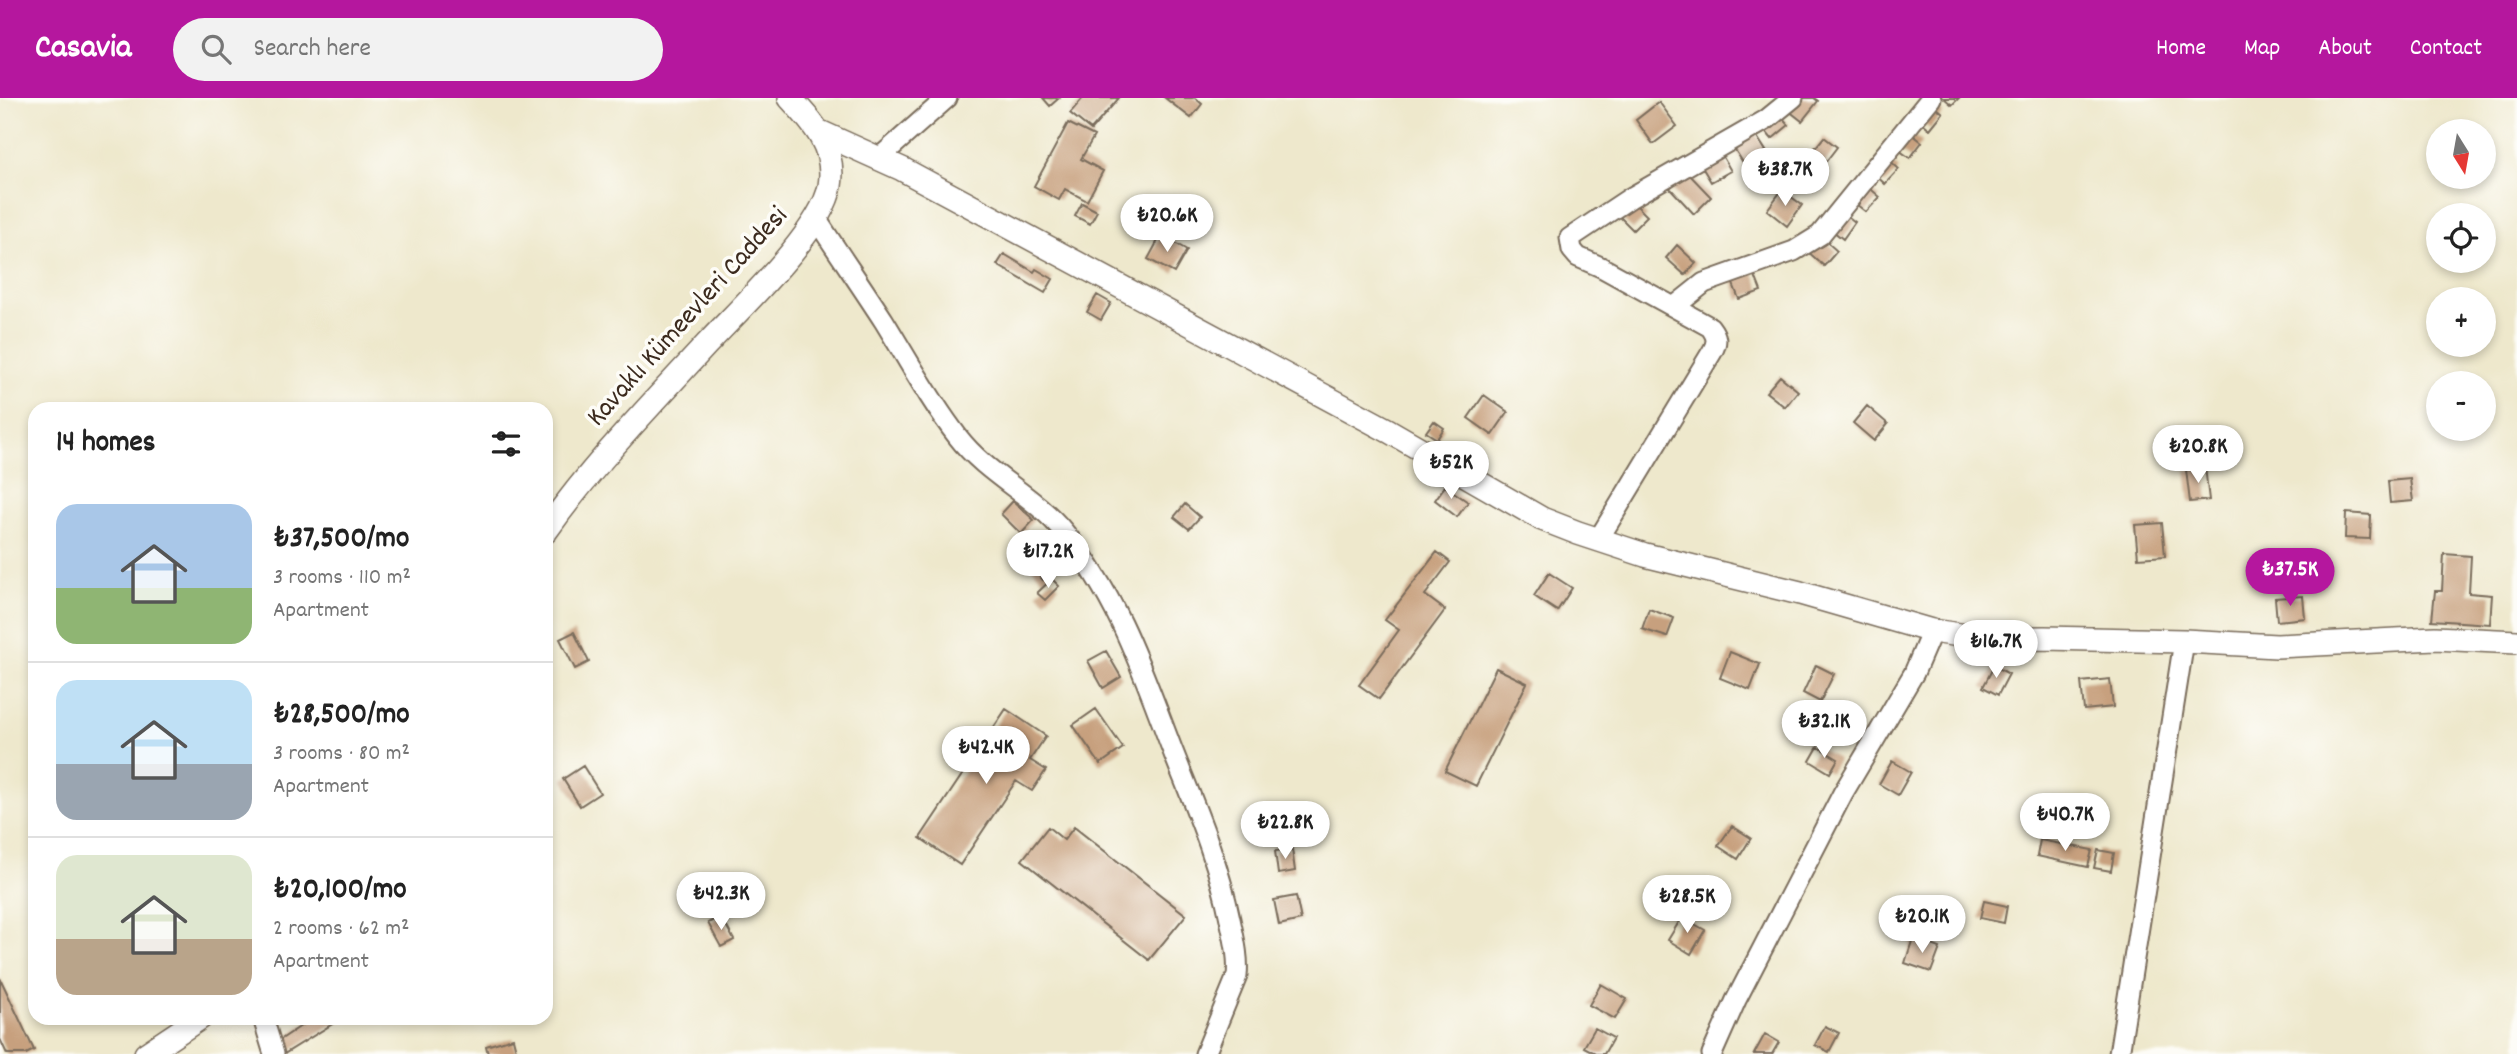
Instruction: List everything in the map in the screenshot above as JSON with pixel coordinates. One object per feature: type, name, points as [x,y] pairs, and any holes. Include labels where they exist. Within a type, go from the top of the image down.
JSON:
[{"type":"street","name":"Kavaklı Kümeevleri Caddesi","points":[[553,522],[630,428],[817,220],[826,201],[830,174],[827,145],[820,132],[790,98]]},
{"type":"street","points":[[878,159],[947,98]]},
{"type":"street","points":[[1598,540],[1716,345],[1715,333],[1710,327],[1674,307],[1578,257],[1569,244],[1570,238],[1630,198],[1766,120],[1793,98]]},
{"type":"street","points":[[1674,307],[1692,291],[1711,280],[1794,251],[1820,235],[1931,98]]},
{"type":"street","points":[[820,132],[902,169],[1110,280],[1389,431],[1542,519],[1645,555],[1800,593],[1932,631],[1988,639],[2184,641],[2277,646],[2435,638],[2517,642]]},
{"type":"street","points":[[817,220],[960,440],[1063,530],[1104,589],[1133,645],[1216,860],[1235,941],[1237,976],[1205,1054]]},
{"type":"street","points":[[1713,1054],[1737,1000],[1843,793],[1914,673],[1932,631]]},
{"type":"street","points":[[2119,1054],[2184,641]]},
{"type":"street","points":[[146,1054],[190,1025]]},
{"type":"street","points":[[265,1025],[274,1054]]},
{"type":"building","points":[[1043,98],[1059,98],[1050,106]]},
{"type":"building","points":[[1083,98],[1119,98],[1091,130],[1070,113]]},
{"type":"building","points":[[1165,98],[1195,98],[1202,104],[1191,118]]},
{"type":"building","points":[[1797,98],[1814,98],[1818,101],[1802,121],[1788,110]]},
{"type":"building","points":[[1944,98],[1959,98],[1952,105]]},
{"type":"building","points":[[1659,102],[1677,126],[1653,144],[1636,120]]},
{"type":"building","points":[[1932,104],[1943,113],[1930,129],[1919,120]]},
{"type":"building","points":[[1777,112],[1789,125],[1772,139],[1761,126]]},
{"type":"building","points":[[1068,123],[1094,136],[1081,159],[1103,171],[1087,201],[1065,189],[1059,200],[1034,186]]},
{"type":"building","points":[[1908,131],[1922,142],[1910,158],[1896,148]]},
{"type":"building","points":[[1754,132],[1766,151],[1744,164],[1732,145]]},
{"type":"building","points":[[1824,137],[1837,147],[1824,164],[1811,153]]},
{"type":"building","points":[[1719,150],[1731,171],[1711,182],[1699,162]]},
{"type":"building","points":[[1887,158],[1899,169],[1885,184],[1873,173]]},
{"type":"building","points":[[1687,172],[1711,197],[1694,214],[1670,188]]},
{"type":"building","points":[[1865,184],[1880,197],[1866,212],[1851,200]]},
{"type":"building","points":[[1782,190],[1802,205],[1787,226],[1767,210]]},
{"type":"building","points":[[1633,202],[1647,216],[1633,230],[1619,216]]},
{"type":"building","points":[[1082,203],[1097,211],[1090,224],[1075,216]]},
{"type":"building","points":[[1841,211],[1855,222],[1843,239],[1828,227]]},
{"type":"building","points":[[1161,235],[1187,250],[1174,273],[1148,259]]},
{"type":"building","points":[[1819,235],[1837,251],[1824,266],[1806,250]]},
{"type":"building","points":[[1677,245],[1696,263],[1685,275],[1666,258]]},
{"type":"building","points":[[1004,254],[1034,272],[1036,269],[1053,279],[1045,293],[997,265]]},
{"type":"building","points":[[1752,268],[1761,291],[1739,299],[1730,276]]},
{"type":"building","points":[[1097,295],[1111,303],[1101,320],[1087,312]]},
{"type":"building","points":[[1780,376],[1798,391],[1785,407],[1766,392]]},
{"type":"building","points":[[1484,395],[1508,412],[1492,435],[1468,418]]},
{"type":"building","points":[[1867,406],[1888,424],[1874,441],[1853,423]]},
{"type":"building","points":[[1434,421],[1444,428],[1437,439],[1426,432]]},
{"type":"building","points":[[2205,467],[2209,500],[2190,502],[2186,470]]},
{"type":"building","points":[[2410,479],[2413,501],[2390,503],[2388,481]]},
{"type":"building","points":[[1445,486],[1468,502],[1457,517],[1435,500]]},
{"type":"building","points":[[1013,501],[1034,520],[1021,534],[1001,514]]},
{"type":"building","points":[[1185,504],[1200,517],[1189,529],[1174,517]]},
{"type":"building","points":[[2346,513],[2371,515],[2370,539],[2345,538]]},
{"type":"building","points":[[2162,523],[2165,556],[2138,558],[2135,525]]},
{"type":"building","points":[[1048,551],[1061,565],[1043,580],[1031,566]]},
{"type":"building","points":[[1437,552],[1450,562],[1425,595],[1445,610],[1379,699],[1359,685],[1399,630],[1385,620]]},
{"type":"building","points":[[2444,554],[2471,556],[2469,593],[2492,595],[2490,624],[2432,620],[2435,591],[2442,591]]},
{"type":"building","points":[[1549,573],[1572,588],[1557,611],[1534,596]]},
{"type":"building","points":[[1052,579],[1059,586],[1045,600],[1037,593]]},
{"type":"building","points":[[2303,596],[2305,618],[2277,621],[2275,598]]},
{"type":"building","points":[[1649,609],[1674,618],[1667,637],[1642,629]]},
{"type":"building","points":[[574,632],[589,662],[575,669],[560,639]]},
{"type":"building","points":[[1106,651],[1121,677],[1103,688],[1088,661]]},
{"type":"building","points":[[1730,652],[1760,664],[1750,690],[1720,678]]},
{"type":"building","points":[[1816,665],[1834,674],[1820,702],[1803,693]]},
{"type":"building","points":[[1994,666],[2009,674],[1998,695],[1983,687]]},
{"type":"building","points":[[1496,668],[1527,683],[1476,786],[1445,771]]},
{"type":"building","points":[[2110,679],[2113,707],[2084,710],[2081,682]]},
{"type":"building","points":[[1006,709],[1046,736],[1030,760],[1046,770],[1032,791],[1016,781],[960,865],[920,838]]},
{"type":"building","points":[[1096,709],[1123,748],[1100,764],[1073,725]]},
{"type":"building","points":[[1818,747],[1838,759],[1830,773],[1810,761]]},
{"type":"building","points":[[1892,761],[1911,772],[1898,795],[1879,784]]},
{"type":"building","points":[[583,766],[600,793],[580,806],[563,779]]},
{"type":"building","points":[[1732,826],[1751,838],[1738,859],[1718,846]]},
{"type":"building","points":[[1048,827],[1064,840],[1074,827],[1186,915],[1149,960],[1022,860]]},
{"type":"building","points":[[2040,840],[2092,850],[2088,867],[2037,856]]},
{"type":"building","points":[[1292,849],[1295,871],[1278,874],[1275,851]]},
{"type":"building","points":[[2098,850],[2114,853],[2111,871],[2094,868]]},
{"type":"building","points":[[1296,896],[1301,920],[1279,925],[1274,900]]},
{"type":"building","points":[[1984,901],[2007,906],[2004,923],[1980,918]]},
{"type":"building","points":[[721,916],[734,940],[721,947],[708,923]]},
{"type":"building","points":[[1682,917],[1705,930],[1691,954],[1668,940]]},
{"type":"building","points":[[1913,938],[1940,948],[1931,972],[1905,963]]},
{"type":"building","points":[[0,978],[34,1050],[26,1054],[7,1054],[0,1039]]},
{"type":"building","points":[[1601,984],[1627,999],[1615,1019],[1589,1005]]},
{"type":"building","points":[[302,1025],[331,1025],[284,1054],[277,1042]]},
{"type":"building","points":[[1825,1026],[1839,1033],[1829,1052],[1815,1045]]},
{"type":"building","points":[[1595,1028],[1613,1038],[1604,1054],[1597,1054],[1584,1047]]},
{"type":"building","points":[[1765,1034],[1779,1042],[1772,1054],[1754,1054]]},
{"type":"building","points":[[513,1038],[517,1054],[488,1054],[486,1046]]}]
